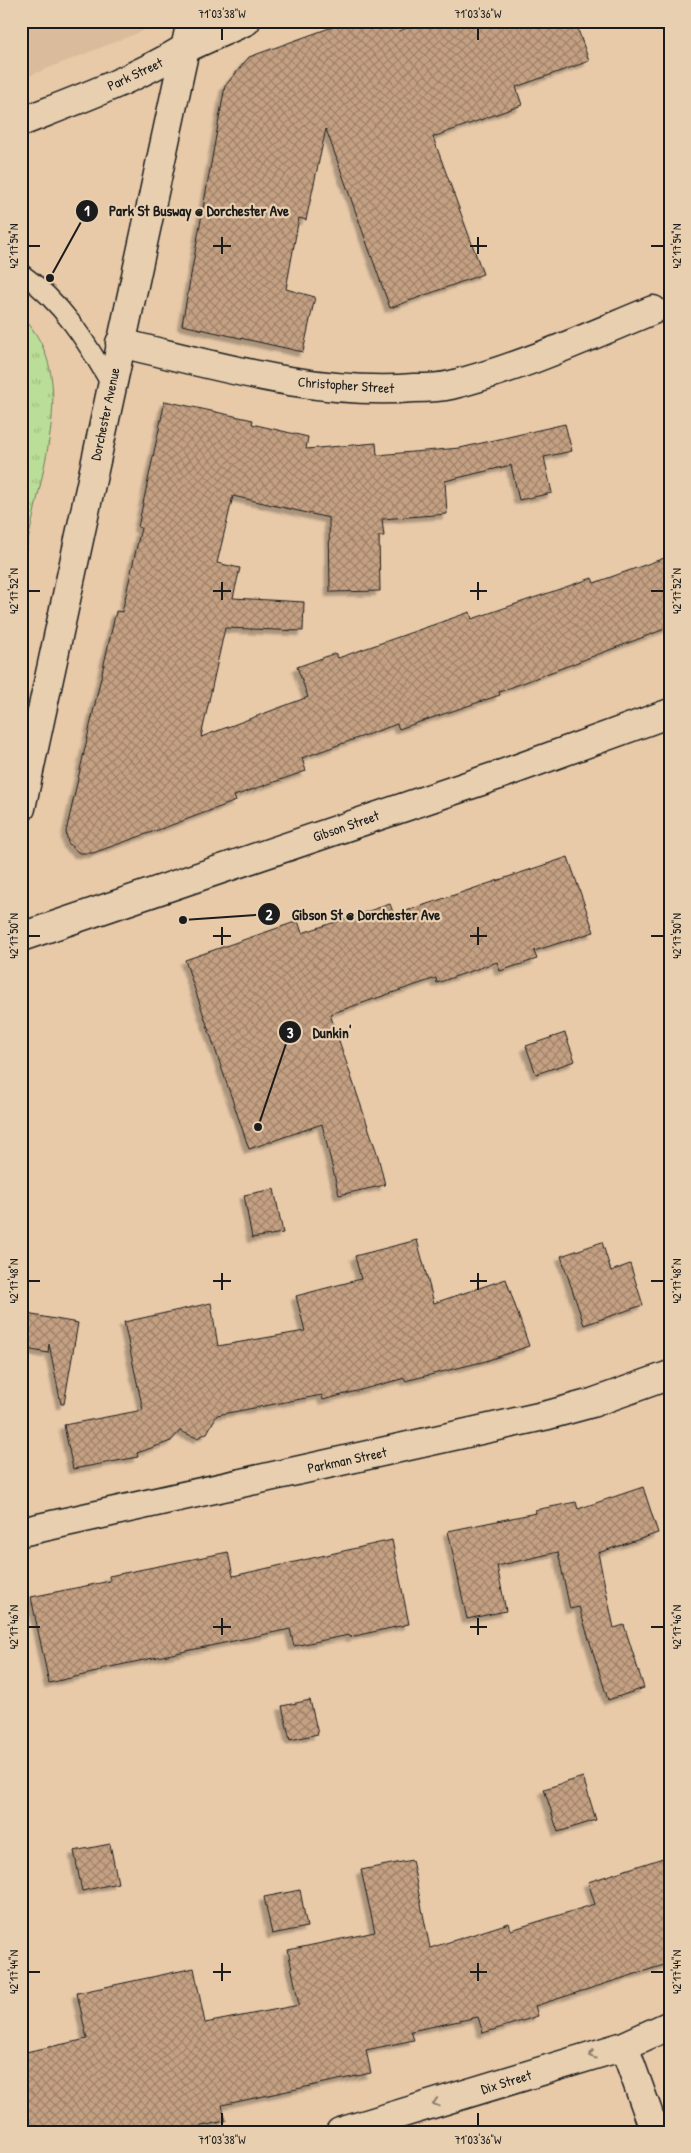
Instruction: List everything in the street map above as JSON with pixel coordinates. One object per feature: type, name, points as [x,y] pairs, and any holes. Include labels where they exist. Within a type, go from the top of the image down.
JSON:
[{"type":"street","name":"Dorchester Avenue","points":[[21,808],[190,21]]},
{"type":"street","name":"Park Street","points":[[21,122],[121,82],[184,49],[246,21]]},
{"type":"street","name":"Christopher Street","points":[[120,343],[276,378],[329,386],[386,391],[450,386],[536,356],[653,310]]},
{"type":"street","name":"Gibson Street","points":[[21,937],[505,773],[670,713]]},
{"type":"street","name":"Parkman Street","points":[[21,1532],[548,1415],[592,1403],[670,1375]]},
{"type":"street","name":"Dix Street","points":[[340,2132],[624,2046],[670,2025]]},
{"type":"street","points":[[624,2046],[655,2132]]},
{"type":"lane","points":[[21,273],[47,294],[76,326],[111,385]]},
{"type":"shaded area","points":[[21,21],[146,21],[143,31],[21,79]]},
{"type":"green space","points":[[21,315],[36,334],[45,353],[51,374],[53,395],[49,438],[21,572]]},
{"type":"building","points":[[349,21],[396,21],[399,31],[426,21],[575,21],[589,61],[516,87],[522,105],[433,137],[483,274],[390,308],[326,129],[306,220],[299,218],[286,289],[315,297],[303,352],[182,325],[225,86],[249,57]]},
{"type":"building","points":[[165,401],[253,420],[252,424],[308,437],[306,449],[376,443],[377,455],[460,448],[565,424],[572,451],[544,457],[552,493],[519,500],[511,465],[445,481],[447,514],[382,519],[384,536],[379,536],[380,591],[330,592],[329,518],[233,496],[217,563],[240,568],[233,598],[304,602],[303,631],[225,628],[201,737],[308,697],[297,667],[336,653],[338,658],[470,612],[472,619],[592,578],[594,583],[670,556],[670,627],[499,692],[500,695],[399,729],[397,724],[302,758],[306,771],[234,796],[236,801],[93,853],[79,853],[68,843],[66,832],[116,611],[122,612],[141,528],[138,527]]},
{"type":"building","points":[[568,857],[594,932],[534,951],[537,959],[500,971],[497,962],[437,983],[436,978],[330,1014],[378,1156],[385,1185],[339,1195],[322,1124],[249,1149],[185,960],[298,921],[302,933],[390,904],[394,915]]},
{"type":"building","points":[[565,1033],[575,1061],[536,1074],[526,1046]]},
{"type":"building","points":[[274,1189],[283,1233],[252,1238],[244,1195]]},
{"type":"building","points":[[417,1240],[434,1303],[506,1279],[529,1346],[486,1361],[405,1381],[405,1378],[323,1400],[322,1395],[217,1415],[207,1433],[197,1438],[180,1431],[171,1441],[137,1453],[138,1457],[73,1469],[64,1425],[143,1410],[124,1322],[211,1303],[218,1346],[305,1331],[296,1296],[361,1279],[355,1256]]},
{"type":"building","points":[[602,1242],[611,1271],[630,1264],[643,1305],[584,1325],[561,1256]]},
{"type":"building","points":[[21,1313],[78,1323],[64,1404],[61,1404],[49,1344],[48,1353],[21,1348]]},
{"type":"building","points":[[643,1487],[658,1533],[598,1553],[614,1628],[624,1625],[644,1688],[608,1700],[579,1607],[570,1609],[558,1552],[497,1566],[506,1611],[467,1619],[448,1531],[536,1513],[535,1510],[576,1502],[578,1509]]},
{"type":"building","points":[[392,1540],[409,1624],[350,1637],[349,1635],[294,1646],[290,1629],[101,1669],[101,1671],[49,1683],[31,1597],[110,1581],[109,1576],[228,1552],[233,1576]]},
{"type":"building","points":[[310,1700],[318,1734],[290,1740],[282,1706]]},
{"type":"building","points":[[583,1777],[596,1820],[558,1832],[544,1789]]},
{"type":"building","points":[[110,1844],[118,1883],[82,1891],[74,1851]]},
{"type":"building","points":[[663,1858],[670,1880],[670,1963],[535,2006],[538,2016],[483,2033],[478,2017],[411,2031],[414,2040],[366,2050],[371,2073],[222,2105],[226,2121],[172,2132],[21,2132],[21,2053],[87,2039],[77,1993],[194,1968],[205,2023],[299,2005],[288,1950],[375,1932],[361,1870],[412,1860],[430,1948],[509,1923],[511,1930],[595,1904],[588,1882]]},
{"type":"building","points":[[300,1890],[307,1927],[272,1934],[264,1897]]},
{"type":"place","name":"Park St Busway @ Dorchester Ave","points":[[50,278]]},
{"type":"place","name":"Gibson St @ Dorchester Ave","points":[[183,920]]},
{"type":"place","name":"Dunkin'","points":[[258,1127]]}]
